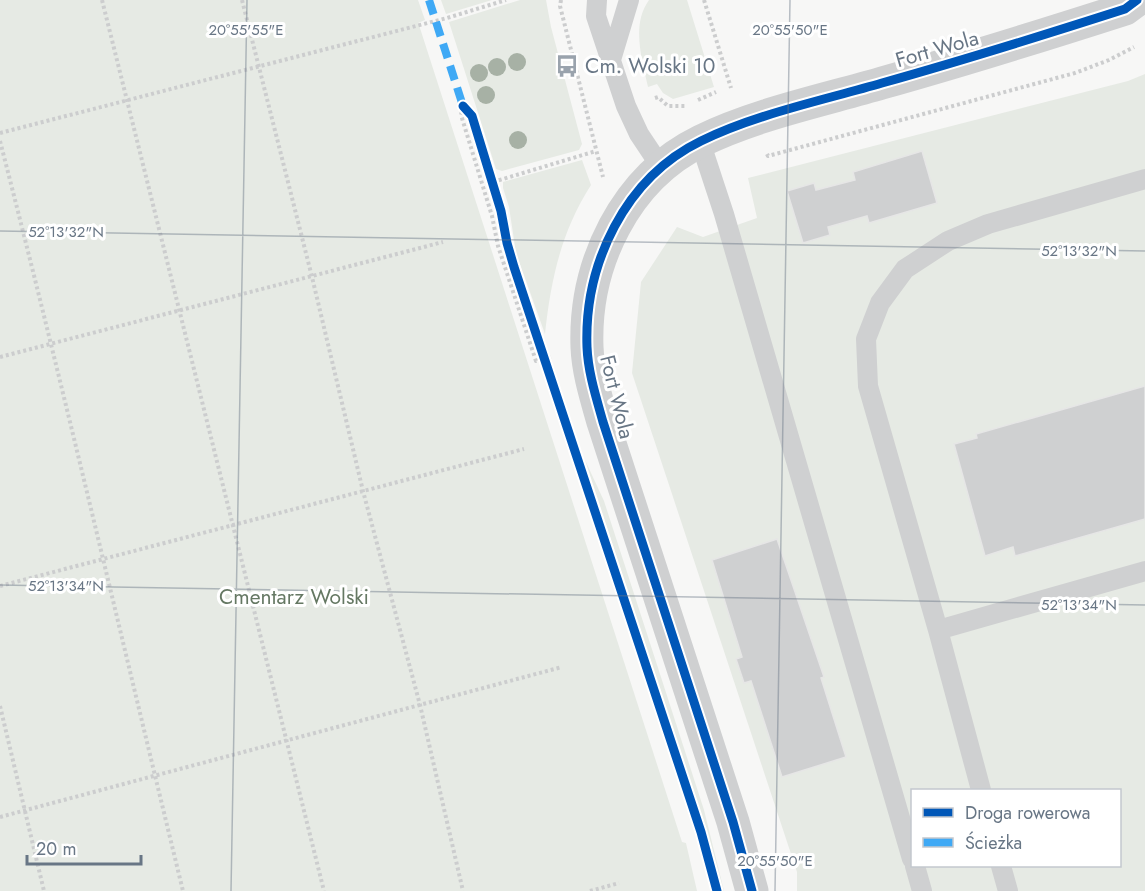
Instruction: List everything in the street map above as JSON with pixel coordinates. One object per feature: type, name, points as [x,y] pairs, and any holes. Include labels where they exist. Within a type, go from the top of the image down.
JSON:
[{"type":"street","name":"Fort Wola","points":[[752,891],[733,822],[603,422],[591,378],[587,348],[589,304],[604,245],[638,189],[661,167],[700,141],[758,119],[967,59],[1125,9],[1137,0]]},
{"type":"lane","points":[[597,0],[596,16],[610,63],[639,134],[661,167]]},
{"type":"lane","points":[[610,63],[629,0]]},
{"type":"lane","points":[[700,141],[724,214],[911,856]]},
{"type":"lane","points":[[981,789],[868,386],[866,339],[880,303],[905,269],[948,241],[988,224],[1145,179]]},
{"type":"lane","points":[[938,630],[1145,570]]},
{"type":"lane","points":[[915,867],[922,891]]},
{"type":"lane","points":[[1001,867],[1008,891]]},
{"type":"path","points":[[102,0],[324,891]]},
{"type":"path","points":[[242,0],[312,276],[363,492],[420,705],[463,891]]},
{"type":"path","points":[[0,133],[447,18],[506,0]]},
{"type":"path","points":[[561,0],[560,6],[603,177],[598,186]]},
{"type":"path","points":[[704,0],[731,88]]},
{"type":"path","points":[[768,156],[1075,73],[1109,60],[1136,46]]},
{"type":"path","points":[[462,106],[472,116]]},
{"type":"path","points":[[462,106],[461,115],[492,216],[498,246],[536,361],[553,357],[554,347]]},
{"type":"path","points":[[588,118],[593,116]]},
{"type":"path","points":[[0,141],[52,343],[102,560],[183,891]]},
{"type":"path","points":[[490,171],[495,187],[596,152]]},
{"type":"path","points":[[501,211],[509,251],[548,370]]},
{"type":"path","points":[[0,357],[443,242]]},
{"type":"path","points":[[0,586],[524,449]]},
{"type":"path","points":[[0,817],[562,667]]},
{"type":"path","points":[[0,706],[44,891]]},
{"type":"path","points":[[590,891],[619,883]]},
{"type":"green space","name":"Cmentarz Wolski","points":[[0,0],[418,0],[425,20],[418,23],[682,842],[686,843],[697,891],[0,891]]},
{"type":"green space","points":[[441,0],[492,0],[446,14]]},
{"type":"green space","points":[[520,0],[546,0],[582,144],[579,150],[502,171],[496,169],[449,22]]},
{"type":"green space","points":[[649,0],[687,0],[714,87],[673,99],[663,93],[657,84],[648,87],[639,31],[640,20]]},
{"type":"green space","points":[[1145,74],[1145,891],[797,891],[797,872],[632,373],[641,282],[677,227],[703,237],[757,218],[748,178],[1128,81]]},
{"type":"green space","points":[[582,160],[591,185],[572,220],[559,257],[550,294],[545,334],[516,253],[503,182]]},
{"type":"green space","points":[[585,460],[604,501],[704,810],[724,891],[722,891],[710,842]]},
{"type":"building","points":[[922,151],[937,203],[869,223],[867,216],[828,227],[830,235],[803,243],[787,191],[814,183],[816,190],[855,180],[853,172]]},
{"type":"building","points":[[1145,386],[1145,519],[1015,556],[1013,547],[985,556],[954,444],[977,438],[976,434]]},
{"type":"building","points":[[777,539],[824,677],[821,678],[846,757],[782,777],[751,681],[744,683],[736,659],[742,657],[712,560]]},
{"type":"marked path","points":[[429,0],[463,106]]},
{"type":"cycle path","points":[[752,891],[733,822],[603,422],[589,366],[588,316],[593,285],[614,227],[631,201],[651,177],[674,157],[722,131],[767,115],[1034,38],[1125,9],[1137,0]]},
{"type":"cycle path","points":[[463,106],[472,116],[501,211],[514,267],[701,832],[717,891]]},
{"type":"place","name":"Cm. Wolski 10","points":[[567,66]]}]
